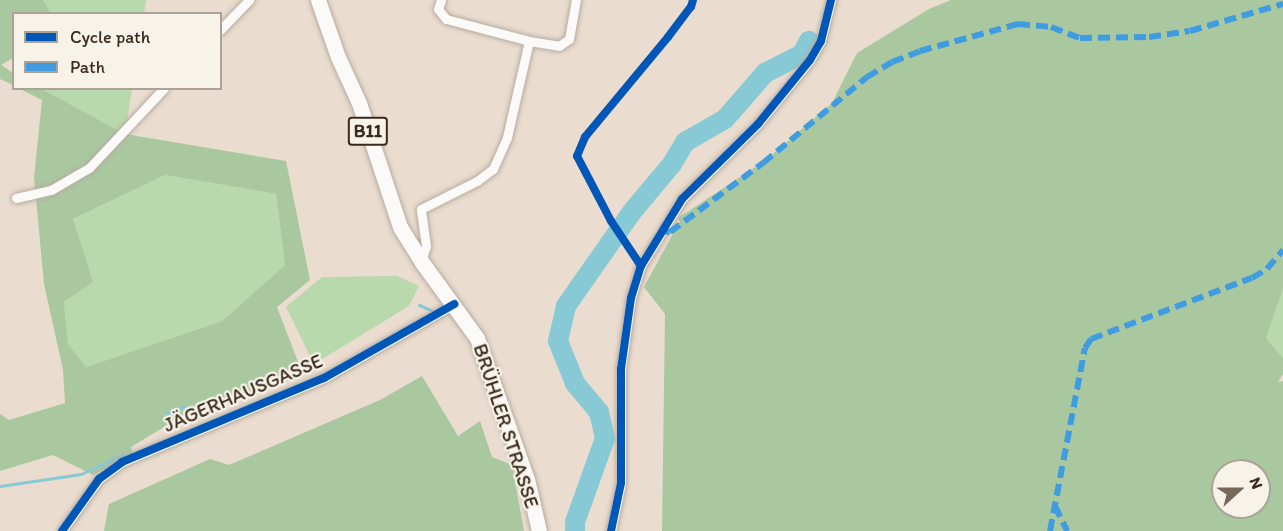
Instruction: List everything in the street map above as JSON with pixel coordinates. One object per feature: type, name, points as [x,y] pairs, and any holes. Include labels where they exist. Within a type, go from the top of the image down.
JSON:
[{"type":"main road","name":"BRÜHLER STRASSE","points":[[318,0],[338,57],[359,103],[400,227],[420,261],[477,338],[527,479],[538,531]]},
{"type":"street","points":[[222,28],[249,0]]},
{"type":"street","points":[[441,0],[438,9],[446,19],[529,41],[559,46],[568,39],[576,0]]},
{"type":"street","points":[[611,531],[621,483],[621,369],[631,298],[641,266],[682,199],[758,124],[810,60],[826,25],[831,0]]},
{"type":"street","points":[[420,261],[426,246],[421,209],[477,182],[493,168],[507,137],[529,41]]},
{"type":"street","points":[[16,198],[51,190],[89,168],[162,90]]},
{"type":"street","name":"JÄGERHAUSGASSE","points":[[62,531],[99,479],[122,462],[324,378],[454,304]]},
{"type":"green space","points":[[0,0],[43,0],[50,12],[12,12],[12,59],[1,65],[12,72],[12,85],[0,79]]},
{"type":"green space","points":[[43,0],[146,0],[144,12],[50,12]]},
{"type":"green space","points":[[951,0],[1283,0],[1283,289],[1266,338],[1283,358],[1283,374],[1278,382],[1283,381],[1283,531],[662,531],[665,314],[644,287],[680,221],[678,218],[766,160],[832,103],[857,53],[929,9]]},
{"type":"green space","points":[[22,90],[44,90],[125,134],[286,161],[310,280],[277,307],[303,375],[169,424],[131,447],[133,454],[93,475],[53,455],[0,471],[0,414],[9,420],[65,403],[63,370],[44,284],[34,177],[42,100]],"holes":[[[165,175],[276,194],[285,265],[222,321],[86,367],[68,344],[64,302],[93,282],[73,219]]]},
{"type":"green space","points":[[44,90],[132,90],[125,134]]},
{"type":"green space","points":[[165,175],[276,194],[285,265],[222,321],[86,367],[68,344],[64,302],[92,282],[73,219]]},
{"type":"green space","points":[[397,276],[419,286],[409,306],[314,364],[286,307],[322,277]]},
{"type":"green space","points":[[1283,289],[1283,358],[1266,338]]},
{"type":"green space","points":[[422,376],[458,436],[480,421],[492,457],[512,465],[524,531],[104,531],[109,504],[210,459],[229,465],[380,400]]},
{"type":"waterway","points":[[575,531],[575,522],[605,438],[599,412],[575,383],[558,341],[566,306],[631,213],[672,164],[685,142],[725,119],[765,73],[802,54],[809,41]]},
{"type":"waterway","points":[[419,305],[433,311]]},
{"type":"waterway","points":[[167,413],[186,406]]},
{"type":"waterway","points":[[0,486],[81,474],[124,454]]},
{"type":"marked path","points":[[661,231],[670,232],[763,163],[867,77],[892,62],[920,51],[1018,24],[1051,27],[1080,38],[1149,37],[1190,31],[1283,4]]},
{"type":"marked path","points":[[1050,531],[1085,348],[1091,339],[1252,278],[1267,269],[1283,250]]},
{"type":"marked path","points":[[1055,506],[1067,531]]},
{"type":"cycle path","points":[[641,266],[611,221],[577,156],[585,137],[668,37],[691,7],[693,0]]},
{"type":"cycle path","points":[[611,531],[621,483],[621,369],[631,298],[641,266],[682,199],[758,124],[810,60],[821,41],[831,0]]},
{"type":"cycle path","points":[[62,531],[99,479],[122,462],[324,378],[454,304]]}]
